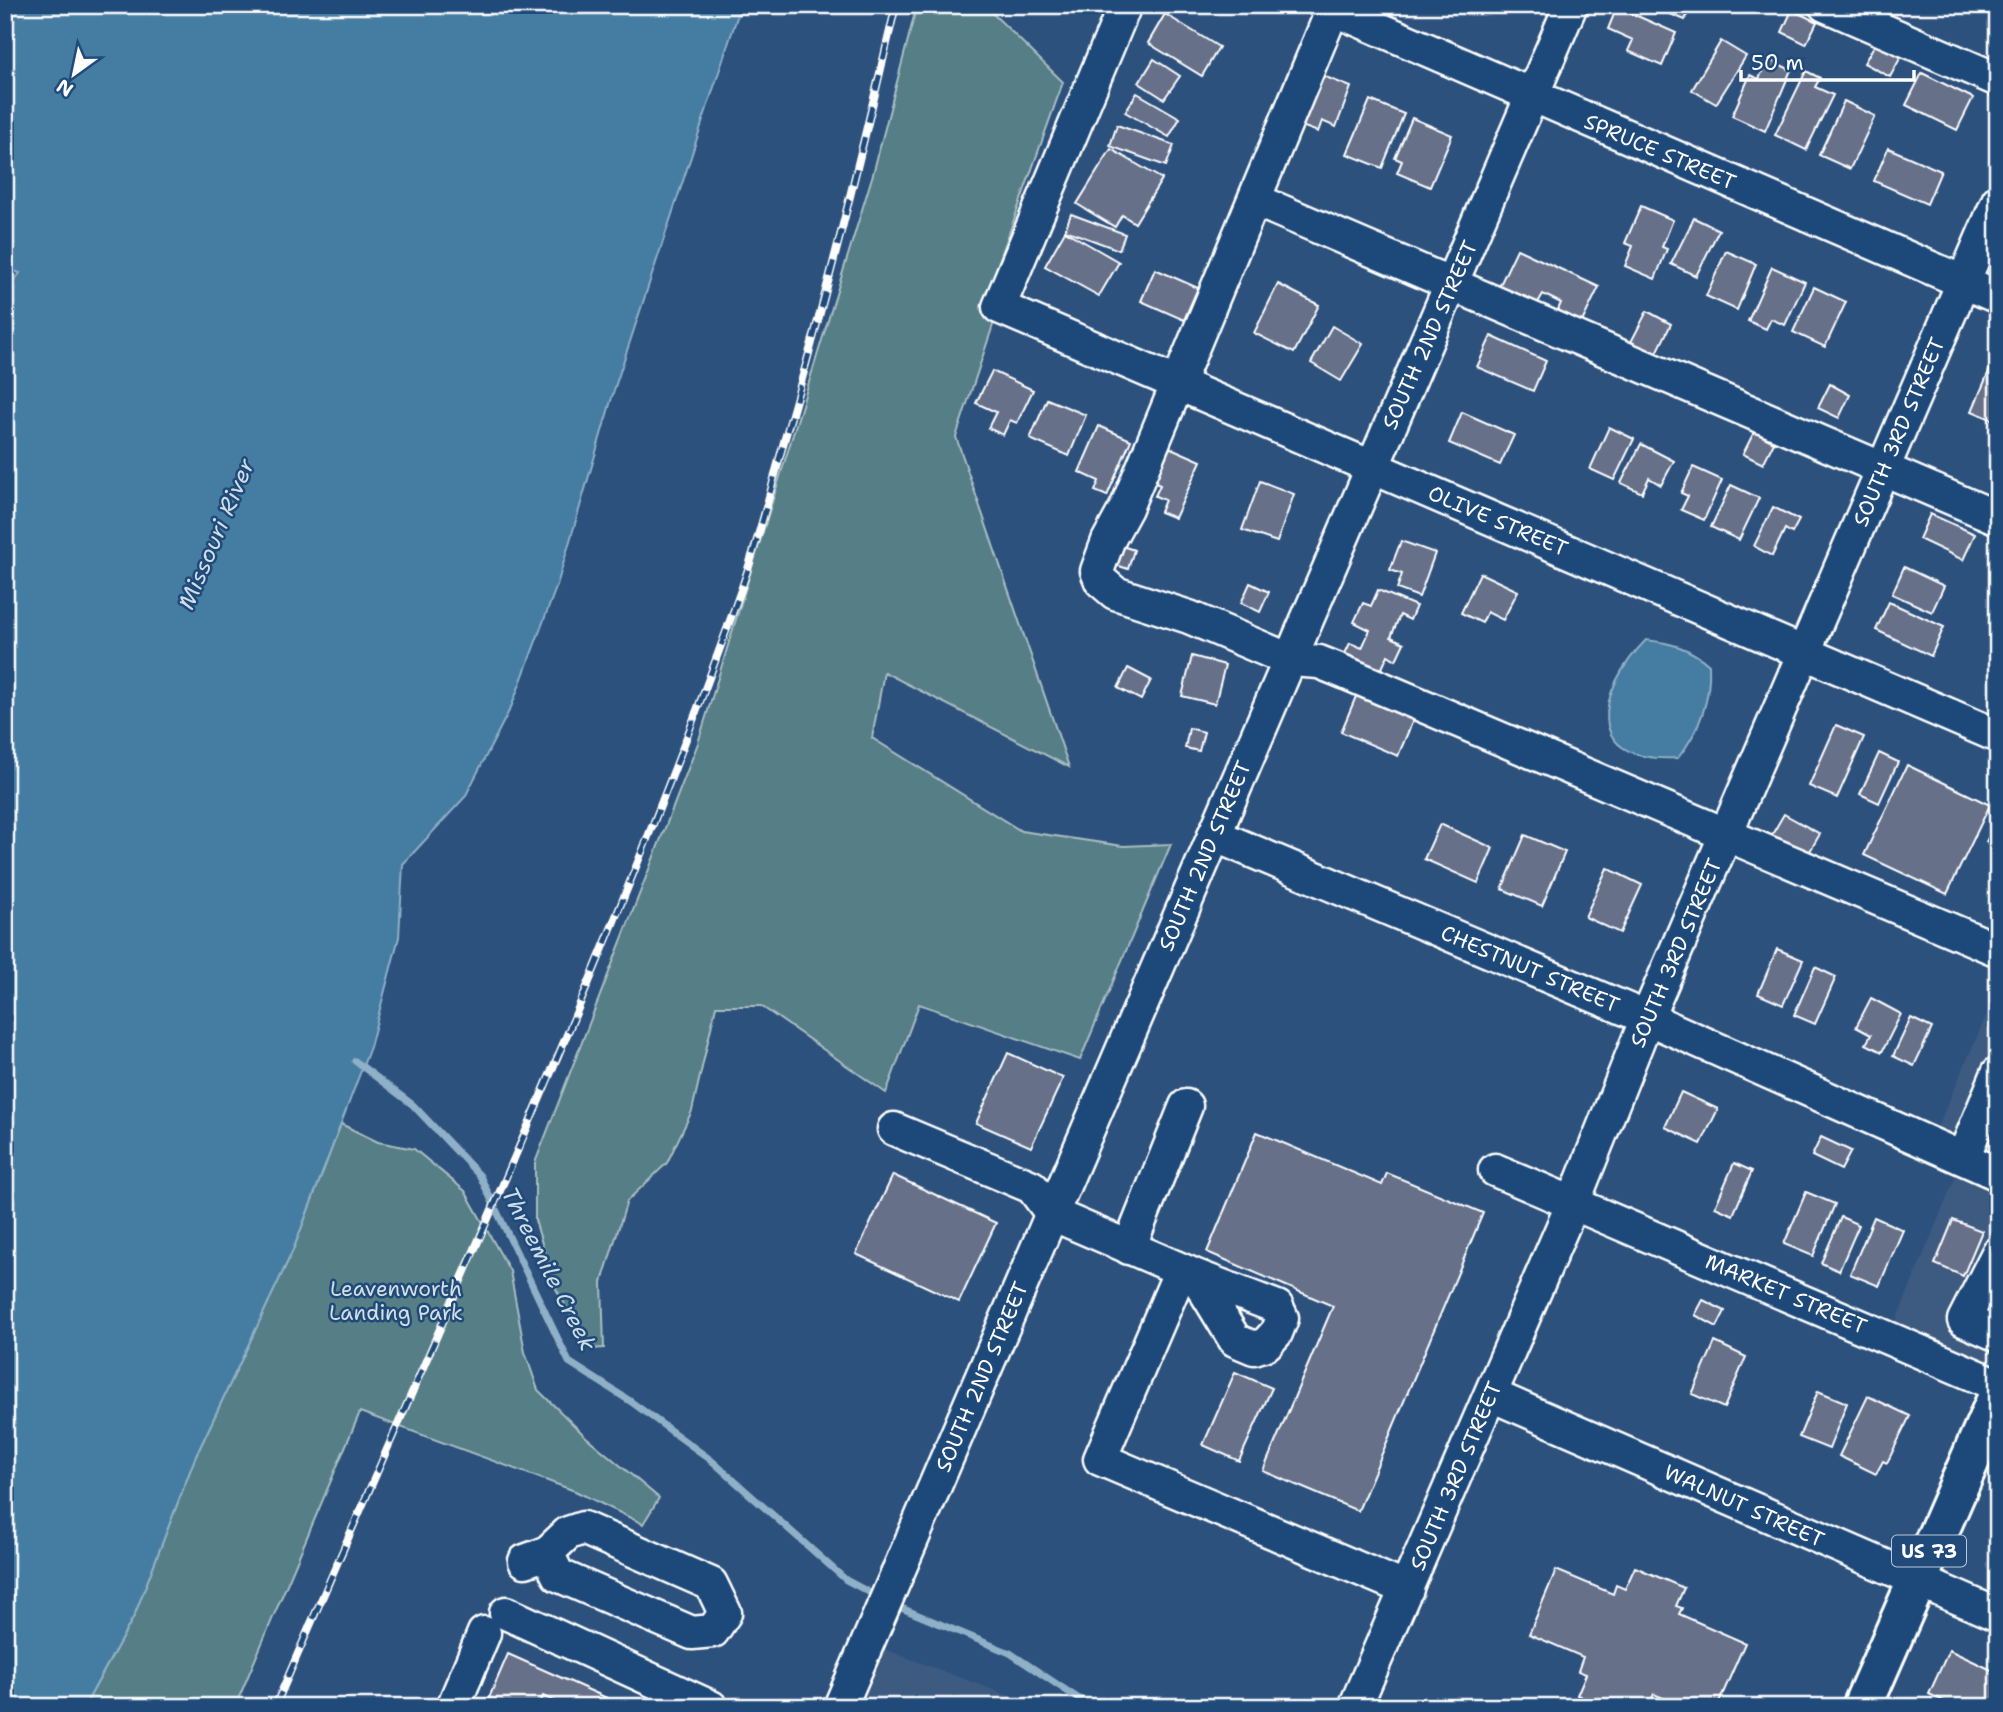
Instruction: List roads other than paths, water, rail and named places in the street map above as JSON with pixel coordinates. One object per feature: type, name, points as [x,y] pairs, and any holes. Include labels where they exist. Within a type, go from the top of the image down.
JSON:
[{"type":"highway","name":"US 73","points":[[1861,1707],[1998,1396]]},
{"type":"street","name":"OLIVE STREET","points":[[1125,5],[999,307],[1807,651],[1998,736]]},
{"type":"street","name":"SOUTH 2ND STREET","points":[[840,1707],[1534,98],[1571,5]]},
{"type":"street","points":[[1825,5],[1998,80]]},
{"type":"street","name":"SPRUCE STREET","points":[[1328,7],[1998,297]]},
{"type":"street","points":[[1328,7],[1255,200],[1097,571],[1101,581],[1115,593],[1201,622],[1290,660],[1319,662],[1339,670],[1998,950]]},
{"type":"street","points":[[1255,200],[1998,518]]},
{"type":"street","name":"SOUTH 3RD STREET","points":[[1356,1707],[1573,1203],[1647,1018],[1807,651],[1998,201]]},
{"type":"street","name":"CHESTNUT STREET","points":[[1214,835],[1647,1018],[1998,1174]]},
{"type":"street","points":[[1963,1158],[1998,1073]]},
{"type":"street","points":[[1129,1248],[1186,1106]]},
{"type":"street","points":[[894,1129],[1032,1187],[1052,1214],[1188,1273],[1100,1460],[1407,1589]]},
{"type":"street","name":"MARKET STREET","points":[[1495,1170],[1998,1385]]},
{"type":"street","points":[[1998,1253],[1964,1320],[1998,1335]]},
{"type":"street","name":"WALNUT STREET","points":[[1491,1395],[1998,1615]]},
{"type":"street","points":[[583,1528],[711,1584],[725,1613],[713,1630],[692,1633],[558,1575],[536,1557],[568,1532],[583,1528]]},
{"type":"street","points":[[453,1707],[495,1623],[711,1707]]},
{"type":"water","name":"Missouri River","points":[[5,5],[741,5],[615,387],[557,585],[512,705],[465,797],[403,864],[399,937],[370,1047],[293,1250],[195,1458],[134,1616],[84,1707],[5,1707],[5,293],[20,273],[5,268]]},
{"type":"water","points":[[1646,640],[1680,647],[1709,665],[1708,690],[1702,714],[1692,737],[1678,758],[1647,757],[1625,749],[1613,737],[1607,720],[1609,701],[1616,681]]},
{"type":"waterway","name":"Threemile Creek","points":[[355,1061],[413,1105],[480,1176],[569,1362],[630,1401],[711,1460],[846,1580],[880,1598]]},
{"type":"waterway","name":"Threemile Creek","points":[[894,1605],[1010,1653],[1091,1707]]},
{"type":"railway","points":[[275,1707],[577,1011],[690,730],[759,532],[830,276],[896,5]]},
{"type":"park label","name":"Leavenworth Landing Park","points":[[396,1301]]}]
